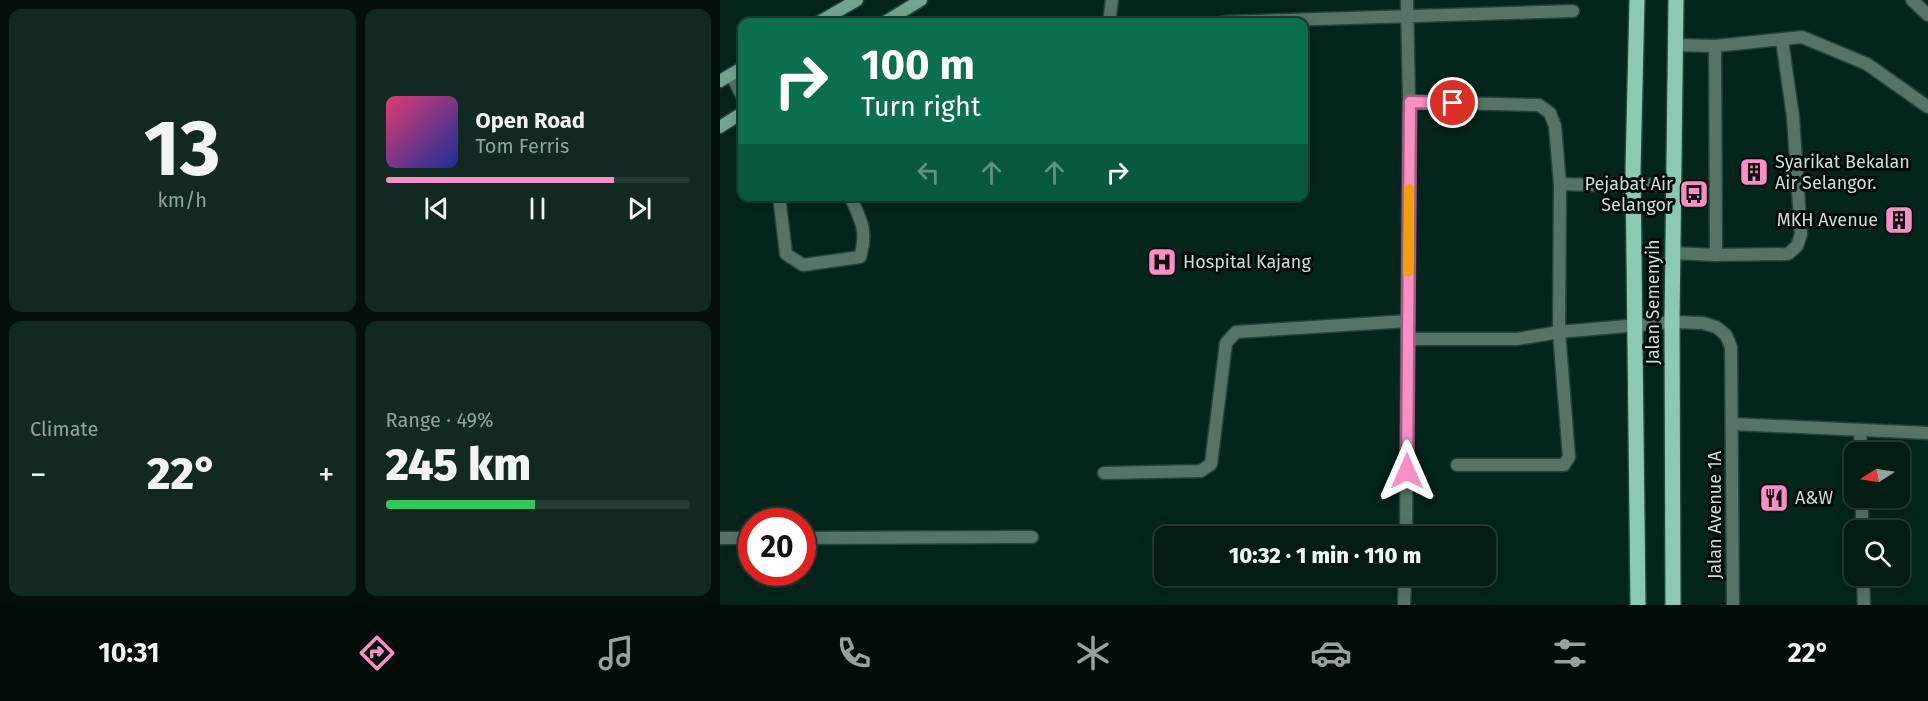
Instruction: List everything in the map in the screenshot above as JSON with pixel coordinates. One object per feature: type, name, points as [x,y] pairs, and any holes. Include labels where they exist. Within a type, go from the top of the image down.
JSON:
[{"type":"main road","points":[[826,18],[857,0]]},
{"type":"main road","points":[[892,18],[921,0]]},
{"type":"main road","name":"Jalan Semenyih","points":[[1637,0],[1634,186],[1638,605]]},
{"type":"main road","name":"Jalan Semenyih","points":[[1673,605],[1672,253],[1674,45],[1678,0]]},
{"type":"main road","points":[[725,78],[738,70]]},
{"type":"main road","points":[[720,127],[738,116]]},
{"type":"lane","points":[[1109,18],[1112,0]]},
{"type":"lane","points":[[1406,526],[1410,102],[1407,0]]},
{"type":"lane","points":[[1912,0],[1928,15]]},
{"type":"lane","points":[[1308,20],[1573,11]]},
{"type":"lane","points":[[1674,45],[1715,46],[1802,37],[1867,64],[1928,106]]},
{"type":"lane","points":[[1672,253],[1788,254],[1797,246],[1801,234],[1793,117],[1782,40]]},
{"type":"lane","points":[[1715,46],[1716,255]]},
{"type":"lane","points":[[725,78],[738,92]]},
{"type":"lane","points":[[1410,102],[1539,105],[1550,114],[1556,126],[1560,184],[1559,332],[1569,457],[1564,465],[1457,465]]},
{"type":"lane","points":[[1560,184],[1634,186],[1673,183]]},
{"type":"lane","points":[[780,201],[786,254],[803,265],[860,257],[865,240],[863,224],[852,201]]},
{"type":"lane","points":[[1104,473],[1201,471],[1211,464],[1226,343],[1236,332],[1408,321]]},
{"type":"lane","points":[[1408,339],[1517,339],[1559,332],[1672,322]]},
{"type":"lane","name":"Jalan Avenue 1A","points":[[1672,322],[1703,323],[1716,327],[1726,335],[1731,347],[1733,605]]},
{"type":"lane","points":[[1732,424],[1928,433]]},
{"type":"lane","points":[[1860,431],[1860,442]]},
{"type":"lane","points":[[816,538],[1032,537]]},
{"type":"lane","points":[[720,538],[738,538]]},
{"type":"lane","points":[[1404,605],[1405,586]]},
{"type":"lane","points":[[1863,586],[1864,605]]},
{"type":"slow traffic","points":[[1408,272],[1409,189]]},
{"type":"place","name":"Syarikat Bekalan Air Selangor.","points":[[1754,172]]},
{"type":"place","name":"Pejabat Air Selangor","points":[[1694,194]]},
{"type":"place","name":"MKH Avenue","points":[[1899,220]]},
{"type":"place","name":"Hospital Kajang","points":[[1162,262]]},
{"type":"place","name":"A&W","points":[[1774,498]]},
{"type":"route","points":[[1407,471],[1410,102],[1453,103]]}]
